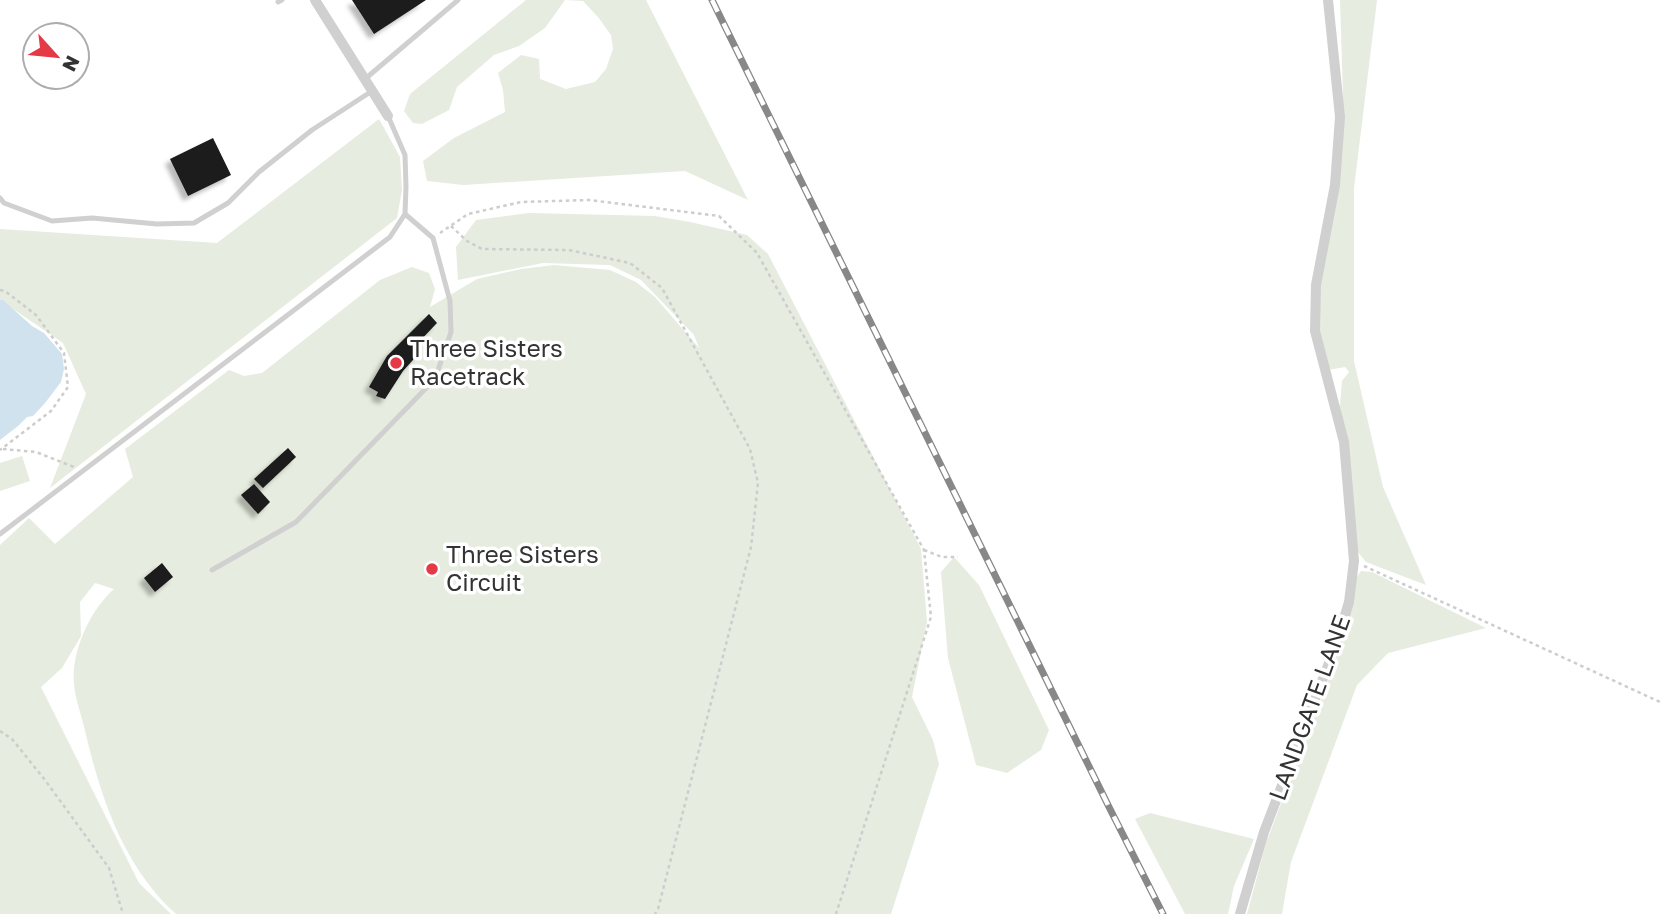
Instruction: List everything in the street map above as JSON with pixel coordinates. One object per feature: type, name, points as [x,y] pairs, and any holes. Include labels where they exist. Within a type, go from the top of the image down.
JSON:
[{"type":"street","points":[[315,0],[388,116]]},
{"type":"street","name":"LANDGATE LANE","points":[[1240,914],[1264,832],[1337,642],[1349,602],[1354,561],[1344,442],[1315,331],[1316,285],[1335,185],[1340,117],[1328,0]]},
{"type":"lane","points":[[365,79],[458,0]]},
{"type":"lane","points":[[0,198],[52,221],[92,218],[157,224],[194,223],[228,203],[258,172],[312,130],[372,91]]},
{"type":"lane","points":[[0,534],[390,237],[405,214],[406,187],[405,155],[388,116]]},
{"type":"lane","points":[[212,570],[296,522],[435,379],[452,332],[450,301],[433,238],[405,214]]},
{"type":"path","points":[[433,238],[468,214],[521,202],[589,200],[719,216],[757,253],[924,551],[931,617],[836,914]]},
{"type":"path","points":[[451,226],[467,242],[482,249],[569,250],[630,263],[662,288],[750,449],[758,483],[751,547],[655,914]]},
{"type":"path","points":[[0,290],[36,315],[64,353],[68,387],[51,411],[1,450]]},
{"type":"path","points":[[1,450],[36,452],[83,471]]},
{"type":"path","points":[[924,551],[942,557],[958,557]]},
{"type":"path","points":[[1354,561],[1660,702]]},
{"type":"path","points":[[0,731],[12,739],[37,769],[109,868],[123,914]]},
{"type":"shaded area","points":[[526,0],[565,0],[545,28],[519,46],[494,55],[457,87],[449,110],[422,124],[413,123],[404,111],[410,94]]},
{"type":"shaded area","points":[[565,0],[646,0],[748,200],[685,171],[463,185],[427,181],[423,161],[454,138],[505,112],[498,73],[521,55],[539,59],[540,79],[566,89],[595,82],[606,69],[613,49],[611,35],[583,1]]},
{"type":"shaded area","points":[[1340,0],[1377,0],[1354,188],[1354,361],[1383,487],[1426,585],[1366,562],[1358,552],[1340,406],[1342,381],[1349,372],[1345,367],[1328,370],[1317,333],[1318,296],[1338,174],[1343,95]]},
{"type":"shaded area","points":[[379,119],[400,157],[402,190],[397,218],[50,488],[86,394],[63,343],[0,300],[0,229],[217,243]]},
{"type":"shaded area","name":"Three Sisters Circuit","points":[[529,213],[655,216],[747,235],[768,254],[921,549],[927,622],[912,697],[933,740],[939,764],[891,914],[176,914],[142,875],[117,830],[99,781],[77,702],[74,672],[79,645],[97,608],[114,589],[95,583],[80,602],[81,636],[62,668],[41,687],[139,883],[171,914],[0,914],[0,545],[29,518],[55,544],[133,477],[125,449],[229,370],[244,376],[262,373],[380,280],[412,267],[429,273],[435,289],[430,307],[477,279],[521,269],[554,265],[610,270],[636,282],[655,297],[699,348],[694,335],[641,280],[610,265],[543,263],[458,280],[456,247],[476,220]]},
{"type":"shaded area","points":[[22,456],[30,481],[0,491],[0,463]]},
{"type":"shaded area","points":[[954,557],[979,585],[1049,730],[1041,750],[1007,773],[976,765],[948,658],[941,572]]},
{"type":"shaded area","points":[[1361,571],[1372,572],[1486,628],[1388,653],[1357,685],[1291,862],[1282,914],[1247,914],[1266,843],[1344,639],[1356,578]]},
{"type":"shaded area","points":[[1150,813],[1254,839],[1234,886],[1228,914],[1185,914],[1135,819]]},
{"type":"water","points":[[0,300],[44,333],[62,354],[64,369],[61,382],[45,403],[33,416],[27,417],[0,440]]},
{"type":"building","points":[[352,0],[426,0],[374,34]]},
{"type":"building","points":[[213,138],[231,175],[188,196],[170,159]]},
{"type":"building","name":"Three Sisters Racetrack","points":[[429,314],[437,323],[415,346],[421,351],[403,371],[385,399],[376,396],[378,392],[369,387],[387,356]]},
{"type":"building","points":[[288,448],[296,457],[263,488],[254,479]]},
{"type":"building","points":[[254,484],[270,502],[258,514],[241,495]]},
{"type":"building","points":[[162,563],[173,577],[155,592],[144,578]]},
{"type":"railway","points":[[712,0],[1163,914]]},
{"type":"place","name":"Three Sisters Racetrack","points":[[396,363]]},
{"type":"place","name":"Three Sisters Circuit","points":[[432,569]]}]
